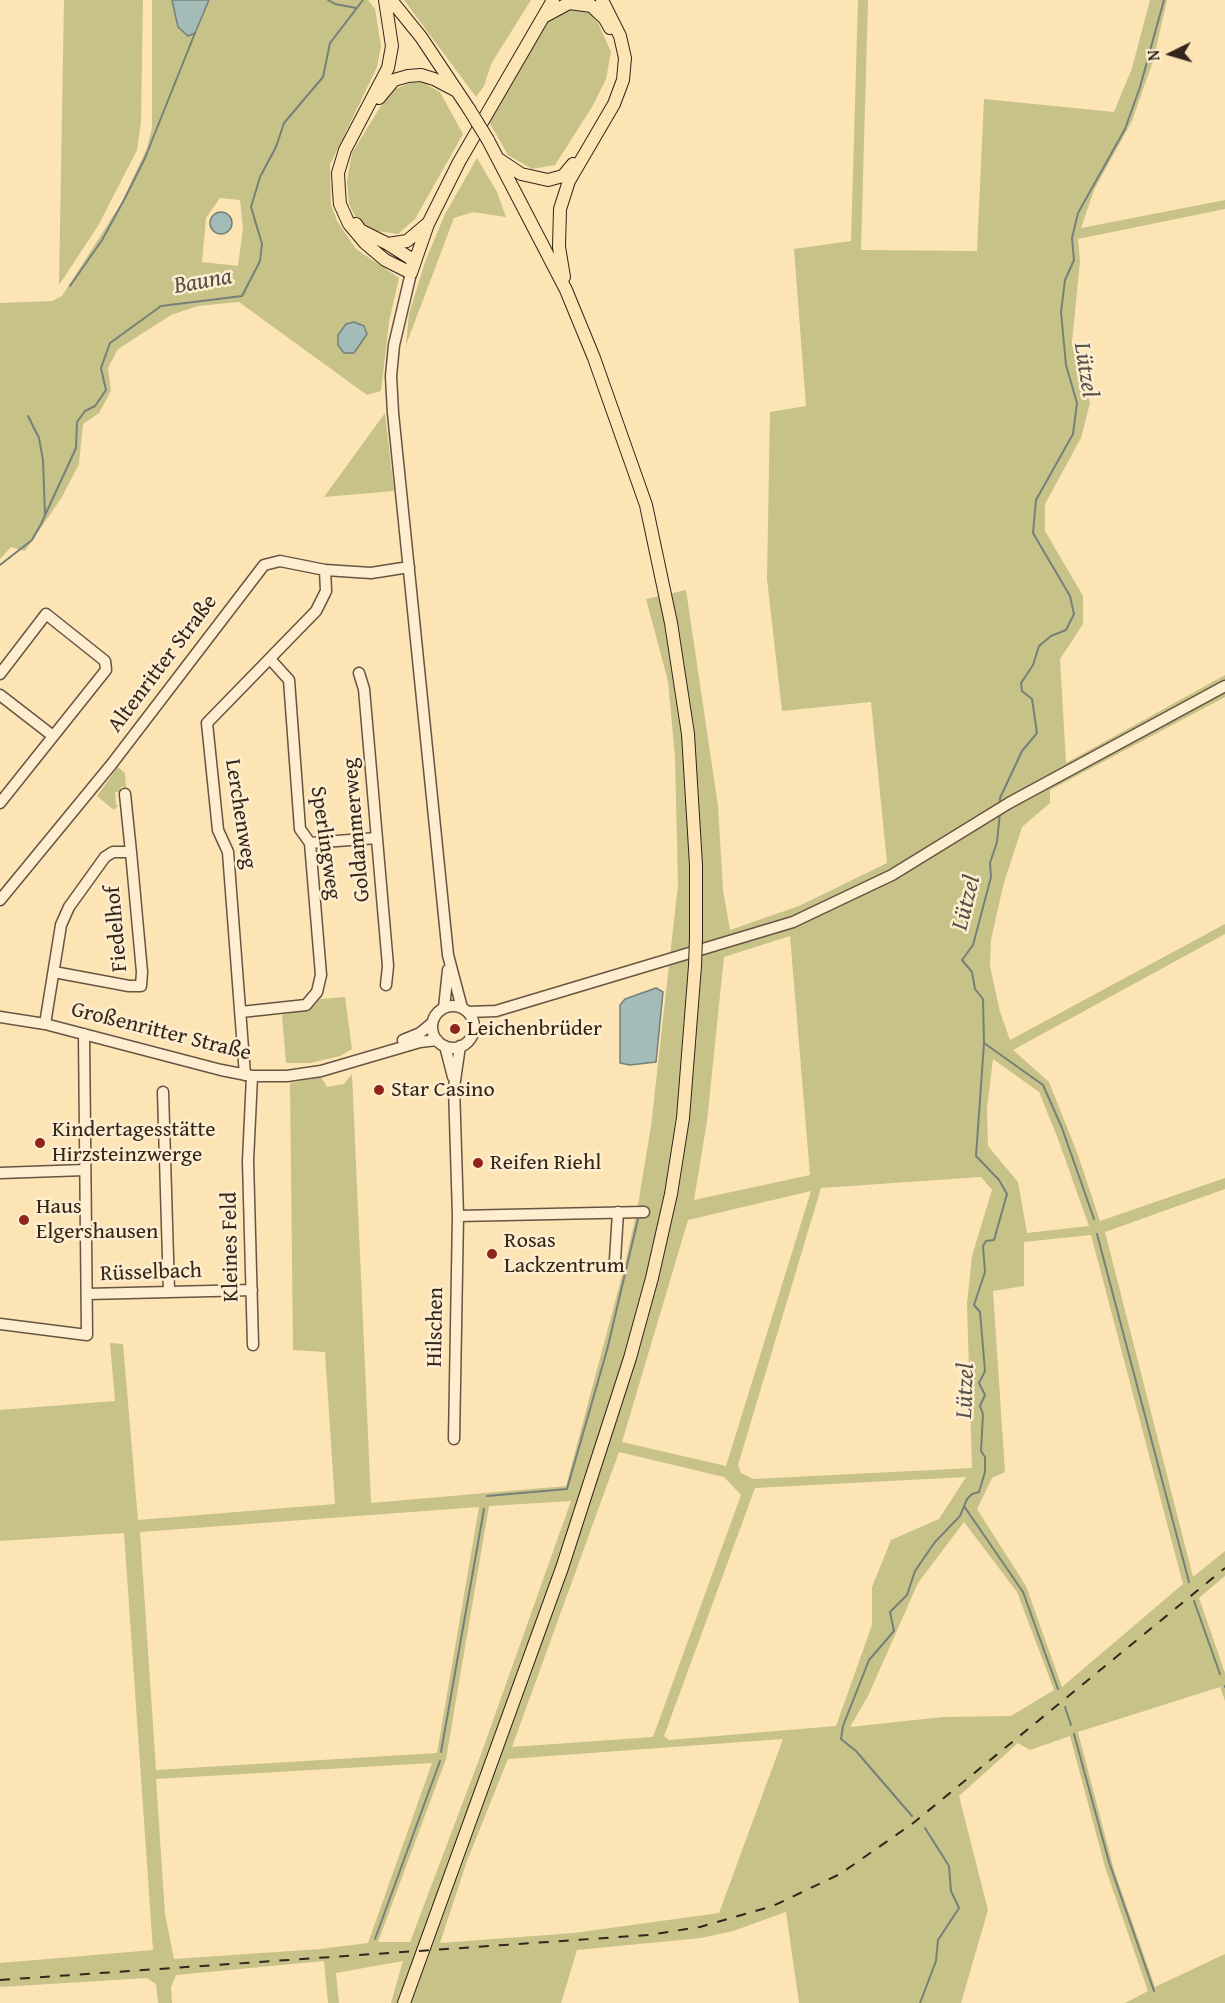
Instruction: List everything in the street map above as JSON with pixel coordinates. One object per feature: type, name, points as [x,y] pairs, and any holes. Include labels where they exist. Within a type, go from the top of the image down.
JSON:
[{"type":"main road","points":[[385,0],[392,46],[388,68],[345,150],[338,173],[340,204],[349,224],[365,243],[385,260],[413,269]]},
{"type":"main road","points":[[391,0],[421,38],[488,140],[566,290],[594,358],[646,505],[671,623],[688,734],[696,865],[695,966],[683,1118],[671,1194],[652,1278],[630,1358],[562,1569],[404,2003]]},
{"type":"main road","points":[[413,269],[428,224],[553,0]]},
{"type":"main road","points":[[499,159],[522,174],[535,179],[548,180],[563,176],[595,130],[618,81],[619,54],[605,19],[593,2]]},
{"type":"main road","points":[[541,18],[569,3],[593,2]]},
{"type":"main road","points":[[566,290],[559,247],[560,209],[569,181],[614,104],[623,80],[625,58],[620,36],[593,2]]},
{"type":"main road","points":[[413,269],[410,258],[360,230],[351,218],[344,202],[342,182],[346,159],[376,103],[394,80],[421,75],[455,90]]},
{"type":"main road","points":[[388,244],[407,241],[428,224]]},
{"type":"street","points":[[413,269],[394,345],[392,400],[448,955],[444,1008],[432,1023],[441,1043],[460,1046],[470,1039],[474,1028],[496,1011]]},
{"type":"street","name":"Altenritter Straße","points":[[0,900],[118,756],[261,568],[280,561],[325,570],[371,573],[409,567]]},
{"type":"street","name":"Lerchenweg","points":[[248,1075],[228,852],[218,830],[207,723],[316,610],[326,591],[325,570]]},
{"type":"street","points":[[0,674],[46,614],[105,661],[106,670],[0,803]]},
{"type":"street","name":"Sperlingweg","points":[[241,1012],[306,1005],[317,992],[321,975],[310,843],[300,829],[289,680],[270,659]]},
{"type":"street","name":"Goldammerweg","points":[[359,673],[364,689],[377,838],[388,966],[386,985]]},
{"type":"street","points":[[444,1008],[496,1011],[794,922],[892,875],[1009,803],[1225,686]]},
{"type":"street","points":[[0,695],[53,736]]},
{"type":"street","name":"Fiedelhof","points":[[54,972],[129,986],[141,986],[142,972],[125,794]]},
{"type":"street","points":[[310,843],[377,838]]},
{"type":"street","name":"Fiedelhof","points":[[45,1024],[61,925],[69,907],[105,857],[113,852],[130,852]]},
{"type":"street","points":[[448,955],[465,1010],[474,1028]]},
{"type":"street","name":"Großenritter Straße","points":[[0,1017],[45,1024],[248,1075],[310,1073],[420,1042],[441,1043]]},
{"type":"street","name":"Großenritter Straße","points":[[347,1063],[420,1033],[432,1023]]},
{"type":"street","points":[[0,1324],[87,1335],[84,1034]]},
{"type":"street","name":"Hilschen","points":[[441,1043],[454,1080]]},
{"type":"street","name":"Hilschen","points":[[454,1439],[458,1216],[454,1080],[460,1046]]},
{"type":"street","name":"Kleines Feld","points":[[248,1075],[253,1345]]},
{"type":"street","points":[[164,1092],[169,1291]]},
{"type":"street","points":[[0,1173],[85,1170]]},
{"type":"street","points":[[615,1260],[618,1212]]},
{"type":"street","points":[[458,1216],[644,1212]]},
{"type":"street","name":"Rüsselbach","points":[[87,1294],[252,1290]]},
{"type":"shaded area","points":[[64,0],[143,0],[141,122],[137,150],[98,226],[59,285]]},
{"type":"shaded area","points":[[152,0],[368,0],[375,9],[381,46],[377,67],[330,165],[331,204],[337,221],[356,249],[399,278],[389,322],[381,391],[367,395],[239,302],[198,306],[171,315],[118,349],[108,368],[111,391],[99,413],[83,424],[79,464],[62,497],[25,551],[11,547],[0,559],[0,303],[52,301],[62,296],[122,202],[147,148],[152,128]],"holes":[[[220,198],[240,200],[243,228],[238,266],[202,262],[206,218]]]},
{"type":"shaded area","points":[[404,0],[531,0],[491,64],[484,86],[476,97]]},
{"type":"shaded area","points":[[858,0],[868,0],[861,250],[977,251],[984,99],[1114,112],[1132,68],[1150,0],[1167,0],[1153,61],[1132,121],[1094,190],[1081,228],[1225,200],[1225,209],[1078,239],[1080,261],[1072,342],[1090,403],[1081,438],[1045,504],[1045,531],[1083,596],[1083,624],[1060,659],[1066,763],[1225,675],[1225,697],[1050,790],[1050,803],[1022,827],[1003,886],[991,940],[990,966],[1000,1012],[1010,1040],[1225,924],[1225,934],[1013,1050],[1049,1082],[1078,1155],[1100,1221],[1225,1178],[1225,1189],[1105,1232],[1193,1577],[1225,1551],[1225,1576],[1199,1598],[1225,1673],[1225,1701],[1220,1687],[1078,1732],[1114,1870],[1155,1987],[1225,1954],[1225,2003],[1125,2003],[1148,1991],[1105,1867],[1070,1736],[1030,1750],[1018,1743],[959,1796],[988,1910],[961,2003],[799,2003],[786,1912],[733,1931],[701,1938],[577,1950],[561,2003],[391,2003],[403,1961],[336,1973],[339,2003],[328,2003],[324,1961],[176,1975],[171,1987],[172,2003],[158,2003],[156,1984],[147,1978],[0,1987],[0,1963],[153,1950],[124,1533],[0,1541],[0,1410],[115,1401],[110,1343],[123,1344],[138,1520],[335,1504],[325,1352],[293,1350],[290,1083],[321,1077],[327,1087],[344,1084],[352,1074],[371,1503],[566,1486],[637,1211],[651,1126],[678,885],[675,757],[668,681],[646,599],[686,590],[718,806],[723,890],[730,930],[799,906],[887,863],[871,702],[782,711],[767,579],[770,412],[806,406],[794,249],[851,241]],"holes":[[[790,936],[810,1175],[694,1200],[707,1121],[724,957]],[[993,1059],[1039,1092],[1089,1226],[1027,1233],[1018,1182],[988,1146],[987,1108]],[[981,1177],[992,1190],[972,1256],[967,1304],[972,1468],[753,1479],[741,1473],[738,1465],[821,1188]],[[811,1191],[726,1466],[622,1442],[688,1220]],[[1091,1235],[1183,1584],[1062,1687],[1026,1586],[977,1509],[992,1478],[1005,1472],[993,1291],[1024,1286],[1024,1242]],[[619,1452],[724,1477],[741,1495],[653,1737],[512,1747]],[[966,1477],[939,1519],[891,1540],[872,1587],[872,1625],[836,1726],[669,1740],[664,1736],[755,1488]],[[571,1501],[480,1757],[410,1942],[378,1942],[446,1759],[489,1506]],[[479,1507],[437,1753],[156,1770],[140,1532]],[[964,1522],[1017,1592],[1054,1690],[1011,1716],[943,1717],[850,1727],[868,1696],[918,1583]],[[783,1739],[719,1913],[574,1933],[440,1943],[467,1861],[508,1759]],[[432,1763],[368,1943],[320,1949],[174,1959],[165,1914],[156,1779]]]},
{"type":"shaded area","points":[[569,9],[587,11],[598,23],[611,52],[606,79],[592,107],[555,165],[532,169],[508,155],[488,120],[546,22]]},
{"type":"shaded area","points":[[422,82],[440,92],[463,134],[415,219],[398,234],[377,231],[357,220],[349,204],[347,181],[352,153],[390,91],[410,83]]},
{"type":"shaded area","points":[[477,158],[497,192],[506,217],[473,212],[454,218],[406,345],[409,314],[425,262],[445,214]]},
{"type":"shaded area","points":[[385,413],[394,491],[324,497]]},
{"type":"shaded area","points":[[118,767],[125,773],[126,787],[121,787],[121,792],[115,792],[116,805],[118,805],[114,810],[97,796]]},
{"type":"shaded area","points":[[345,997],[352,1049],[340,1056],[310,1063],[286,1063],[282,1015],[314,1006],[320,999]]},
{"type":"water","points":[[172,0],[209,0],[195,33],[188,36],[178,27]]},
{"type":"water","points":[[221,212],[229,215],[232,223],[229,231],[221,234],[213,231],[210,223],[213,215]]},
{"type":"water","points":[[354,322],[364,326],[367,334],[354,353],[344,353],[338,345],[338,335],[346,324]]},
{"type":"water","points":[[656,988],[663,992],[656,1062],[630,1065],[620,1063],[620,1005],[625,999]]},
{"type":"waterway","points":[[328,0],[335,4],[356,8]]},
{"type":"waterway","name":"Bauna","points":[[0,565],[32,540],[41,524],[76,448],[77,422],[85,411],[95,406],[106,390],[101,368],[110,343],[161,306],[242,296],[260,261],[262,244],[251,207],[260,177],[276,147],[284,123],[323,77],[330,43],[363,0]]},
{"type":"waterway","name":"Lützel","points":[[1000,803],[1000,798],[1022,751],[1037,733],[1032,699],[1022,691],[1021,683],[1033,665],[1039,646],[1051,636],[1066,630],[1074,614],[1070,596],[1033,533],[1036,500],[1073,434],[1077,403],[1066,365],[1061,312],[1065,280],[1074,260],[1072,238],[1078,213],[1125,129],[1140,87],[1164,0]]},
{"type":"waterway","points":[[70,286],[102,240],[145,158],[195,33]]},
{"type":"waterway","points":[[28,416],[39,438],[43,460],[45,515]]},
{"type":"waterway","name":"Lützel","points":[[912,1816],[856,1751],[841,1739],[843,1726],[869,1660],[894,1631],[890,1612],[907,1595],[915,1571],[935,1542],[960,1516],[967,1499],[979,1492],[985,1472],[985,1457],[981,1451],[983,1414],[980,1406],[985,1395],[979,1383],[985,1371],[980,1312],[974,1305],[985,1272],[983,1246],[986,1241],[994,1240],[1007,1194],[999,1180],[976,1156],[984,1043],[983,999],[975,989],[972,972],[962,960],[973,945],[991,877],[990,863],[997,842],[1000,812]]},
{"type":"waterway","points":[[984,1043],[1043,1085],[1062,1128],[1094,1219]]},
{"type":"waterway","points":[[487,1496],[567,1489],[607,1350],[638,1219]]},
{"type":"waterway","points":[[1097,1234],[1189,1582]]},
{"type":"waterway","points":[[964,1506],[1023,1592],[1058,1689]]},
{"type":"waterway","points":[[441,1752],[484,1509]]},
{"type":"waterway","points":[[1194,1601],[1220,1674]]},
{"type":"waterway","points":[[1065,1707],[1071,1725]]},
{"type":"waterway","points":[[1074,1734],[1109,1862],[1154,1991]]},
{"type":"waterway","points":[[375,1939],[440,1761]]},
{"type":"waterway","name":"Lützel","points":[[920,2003],[936,1961],[938,1940],[959,1908],[951,1891],[949,1866],[925,1828]]},
{"type":"railway","points":[[0,1980],[648,1935],[700,1927],[773,1906],[840,1874],[912,1824],[1225,1568]]},
{"type":"place","name":"Leichenbrüder","points":[[455,1029]]},
{"type":"place","name":"Star Casino","points":[[379,1090]]},
{"type":"place","name":"Kindertagesstätte Hirzsteinzwerge","points":[[40,1143]]},
{"type":"place","name":"Reifen Riehl","points":[[478,1163]]},
{"type":"place","name":"Haus Elgershausen","points":[[24,1220]]},
{"type":"place","name":"Rosas Lackzentrum","points":[[492,1254]]}]
